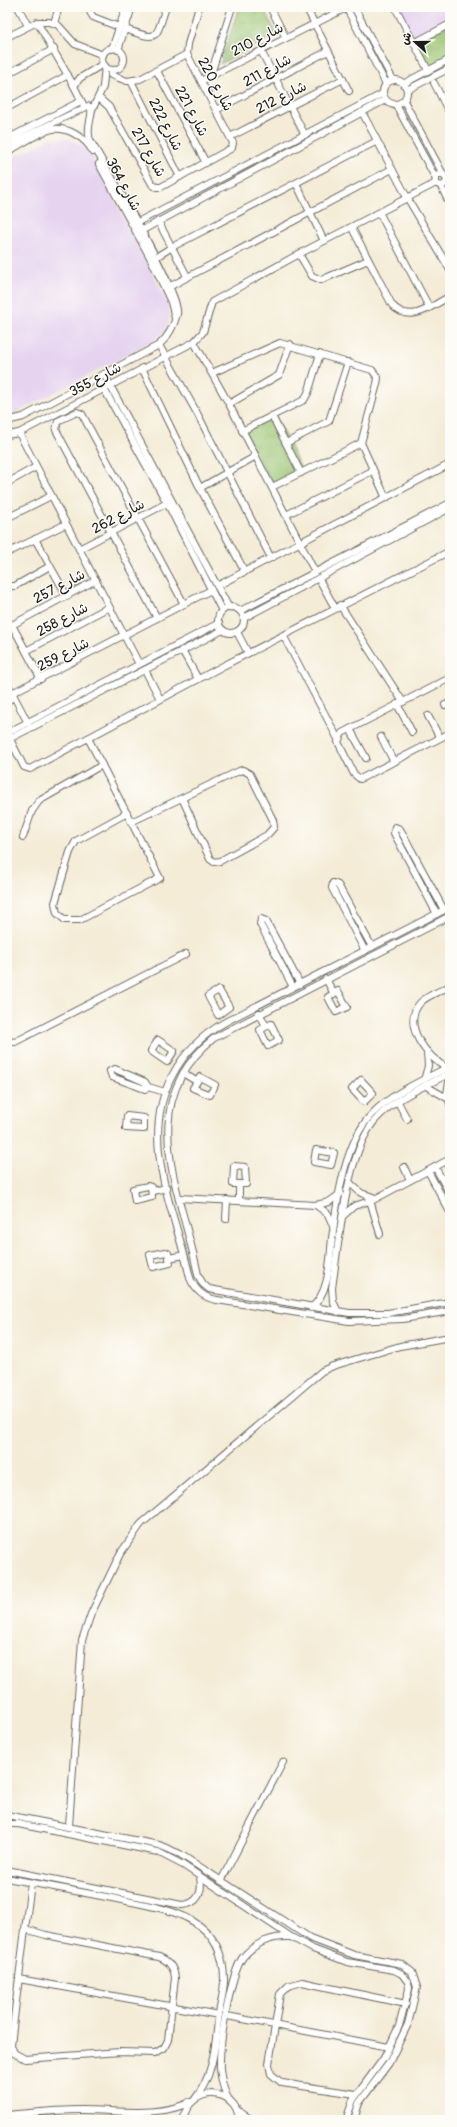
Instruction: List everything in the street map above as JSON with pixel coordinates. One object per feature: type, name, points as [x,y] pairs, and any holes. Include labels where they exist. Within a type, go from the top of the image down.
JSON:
[{"type":"street","points":[[18,7],[22,10],[28,26]]},
{"type":"street","points":[[54,23],[59,7]]},
{"type":"street","points":[[91,7],[90,12],[93,17],[148,37],[154,36],[158,32],[166,7]]},
{"type":"street","points":[[115,50],[122,28],[126,7]]},
{"type":"street","points":[[122,28],[132,7]]},
{"type":"street","name":"شارع 220","points":[[199,7],[188,44],[187,54],[230,137],[233,147]]},
{"type":"street","points":[[210,77],[232,7]]},
{"type":"street","points":[[270,7],[286,38]]},
{"type":"street","points":[[306,7],[349,91]]},
{"type":"street","points":[[139,232],[362,112],[384,97],[386,84],[346,7]]},
{"type":"street","name":"شارع 210","points":[[201,81],[346,7]]},
{"type":"street","points":[[354,7],[393,80],[403,84],[406,90],[404,101],[447,178],[450,188]]},
{"type":"street","points":[[396,7],[428,70]]},
{"type":"street","points":[[7,37],[37,22],[44,21],[54,23],[75,44],[103,55]]},
{"type":"street","points":[[37,22],[54,49],[81,101],[88,108]]},
{"type":"street","points":[[414,43],[450,24]]},
{"type":"street","points":[[7,74],[54,49]]},
{"type":"street","points":[[7,145],[88,108],[99,98],[103,87],[115,70],[121,66],[124,59],[115,50],[108,50],[103,55]]},
{"type":"street","points":[[261,51],[305,135]]},
{"type":"street","name":"شارع 211","points":[[216,110],[328,51]]},
{"type":"street","points":[[111,75],[132,81],[140,79],[187,54]]},
{"type":"street","points":[[103,55],[103,87]]},
{"type":"street","points":[[403,84],[450,58]]},
{"type":"street","points":[[104,65],[115,70]]},
{"type":"street","points":[[74,86],[80,78],[104,65]]},
{"type":"street","points":[[406,90],[450,68]]},
{"type":"street","name":"شارع 221","points":[[157,70],[206,163]]},
{"type":"street","points":[[7,108],[68,75]]},
{"type":"street","name":"شارع 212","points":[[230,137],[343,79]]},
{"type":"street","points":[[386,84],[393,80]]},
{"type":"street","name":"شارع 222","points":[[132,81],[180,177]]},
{"type":"street","points":[[434,83],[450,114]]},
{"type":"street","points":[[384,97],[389,103],[396,105],[404,101]]},
{"type":"street","points":[[135,224],[305,135],[384,97]]},
{"type":"street","name":"شارع 217","points":[[99,98],[110,107],[153,186],[161,187],[233,147]]},
{"type":"street","points":[[7,139],[81,101]]},
{"type":"street","points":[[396,105],[450,205]]},
{"type":"street","name":"شارع 364","points":[[7,421],[24,417],[159,345],[169,334],[175,318],[168,287],[88,132],[88,108]]},
{"type":"street","points":[[362,112],[408,199],[450,270]]},
{"type":"street","name":"شارع 364","points":[[7,152],[48,130],[68,131],[76,135],[87,143],[92,149],[135,224]]},
{"type":"street","points":[[153,258],[377,141]]},
{"type":"street","points":[[168,287],[392,169]]},
{"type":"street","points":[[438,183],[440,175],[447,178]]},
{"type":"street","points":[[315,572],[229,404],[194,342],[203,332],[212,302],[299,254],[380,214],[447,178]]},
{"type":"street","points":[[296,183],[324,241]]},
{"type":"street","points":[[380,214],[429,308]]},
{"type":"street","points":[[158,221],[187,276]]},
{"type":"street","points":[[352,228],[395,308],[411,314],[429,308],[450,296]]},
{"type":"street","points":[[299,254],[312,276],[321,280],[368,260]]},
{"type":"street","name":"شارع 355","points":[[7,436],[19,434],[194,342]]},
{"type":"street","points":[[212,373],[272,345],[280,343],[290,344],[369,368],[378,378],[361,443],[372,471],[386,498]]},
{"type":"street","points":[[229,404],[279,375],[290,344]]},
{"type":"street","points":[[159,345],[228,472],[271,558]]},
{"type":"street","points":[[242,431],[306,397],[320,354]]},
{"type":"street","points":[[286,443],[329,421],[348,362]]},
{"type":"street","points":[[142,368],[200,488],[245,572]]},
{"type":"street","points":[[104,374],[229,608]]},
{"type":"street","points":[[98,378],[167,503],[222,611]]},
{"type":"street","points":[[157,618],[56,430],[58,421],[77,412],[82,414],[184,604]]},
{"type":"street","points":[[272,416],[301,473]]},
{"type":"street","points":[[19,434],[139,664]]},
{"type":"street","points":[[272,487],[361,443]]},
{"type":"street","points":[[200,488],[256,456]]},
{"type":"street","points":[[217,586],[450,464]]},
{"type":"street","points":[[7,483],[36,468]]},
{"type":"street","points":[[286,514],[372,471]]},
{"type":"street","points":[[7,518],[51,496]]},
{"type":"street","name":"شارع 262","points":[[79,549],[167,503]]},
{"type":"street","points":[[240,611],[244,618],[243,626],[237,632],[230,633],[223,630],[219,623],[219,616],[222,611],[229,608],[240,611],[450,503]]},
{"type":"street","points":[[244,618],[450,508]]},
{"type":"street","points":[[7,553],[66,524]]},
{"type":"street","points":[[35,539],[66,596]]},
{"type":"street","points":[[8,736],[24,767],[30,769],[248,653],[450,551]]},
{"type":"street","points":[[7,586],[15,586],[50,566]]},
{"type":"street","points":[[319,579],[400,703],[412,732]]},
{"type":"street","name":"شارع 257","points":[[10,624],[96,580]]},
{"type":"street","name":"شارع 259","points":[[7,701],[13,695],[41,679],[211,590]]},
{"type":"street","name":"شارع 258","points":[[26,651],[109,607]]},
{"type":"street","points":[[8,736],[28,722],[219,623]]},
{"type":"street","points":[[10,624],[41,679]]},
{"type":"street","points":[[8,736],[145,670],[223,630]]},
{"type":"street","points":[[237,632],[248,653]]},
{"type":"street","points":[[283,635],[338,739],[354,774],[358,778],[362,778],[450,733]]},
{"type":"street","points":[[182,650],[198,679]]},
{"type":"street","points":[[145,670],[160,699]]},
{"type":"street","points":[[338,739],[342,733],[450,678]]},
{"type":"street","points":[[8,686],[28,722]]},
{"type":"street","points":[[428,716],[440,738]]},
{"type":"street","points":[[350,729],[366,758]]},
{"type":"street","points":[[88,738],[160,878],[80,920],[70,921],[61,917],[55,903],[74,844],[83,836],[126,813]]},
{"type":"street","points":[[381,738],[394,762]]},
{"type":"street","points":[[23,837],[32,811],[39,801],[102,765]]},
{"type":"street","points":[[131,822],[239,771],[246,770],[250,774],[273,820],[274,827],[267,835],[220,861],[214,862],[210,859],[182,798]]},
{"type":"street","points":[[437,914],[393,831],[395,827],[400,829],[444,910]]},
{"type":"street","points":[[405,854],[411,850]]},
{"type":"street","points":[[365,950],[331,886],[333,883],[338,885],[372,947]]},
{"type":"street","points":[[344,910],[350,907]]},
{"type":"street","points":[[450,907],[227,1021],[200,1039],[179,1064],[164,1095],[158,1124],[159,1152],[167,1188],[184,1255],[194,1286],[200,1293],[212,1300],[349,1321],[403,1319],[450,1310]]},
{"type":"street","points":[[450,916],[214,1038],[195,1056],[183,1073],[172,1100],[168,1120],[168,1146],[171,1170],[198,1275],[206,1287],[217,1292],[338,1312],[388,1312],[450,1302]]},
{"type":"street","points":[[294,987],[259,922],[261,919],[266,921],[300,984]]},
{"type":"street","points":[[414,926],[417,933]]},
{"type":"street","points":[[273,949],[280,946]]},
{"type":"street","points":[[7,1041],[15,1042],[186,954]]},
{"type":"street","points":[[326,979],[334,994]]},
{"type":"street","points":[[449,1101],[449,1071],[427,1052],[415,1030],[414,1014],[422,1001],[450,986]]},
{"type":"street","points":[[223,1013],[227,1021]]},
{"type":"street","points":[[259,1014],[266,1026]]},
{"type":"street","points":[[310,1308],[328,1287],[355,1156],[364,1135],[377,1117],[425,1083],[428,1066],[427,1052]]},
{"type":"street","points":[[171,1058],[179,1064]]},
{"type":"street","points":[[148,1087],[146,1089],[142,1089],[112,1077],[110,1070],[115,1069],[145,1082],[148,1087],[172,1100]]},
{"type":"street","points":[[338,1312],[328,1287],[334,1226],[347,1162],[358,1133],[377,1109],[394,1096],[449,1071]]},
{"type":"street","points":[[183,1073],[196,1081]]},
{"type":"street","points":[[425,1083],[449,1101]]},
{"type":"street","points":[[368,1098],[377,1109]]},
{"type":"street","points":[[398,1102],[407,1119]]},
{"type":"street","points":[[145,1123],[158,1124]]},
{"type":"street","points":[[333,1159],[347,1162]]},
{"type":"street","points":[[344,1215],[354,1206],[376,1197],[450,1159]]},
{"type":"street","points":[[404,1167],[410,1180]]},
{"type":"street","points":[[435,1167],[450,1194]]},
{"type":"street","points":[[428,1171],[450,1212]]},
{"type":"street","points":[[350,1182],[369,1199],[380,1234]]},
{"type":"street","points":[[239,1184],[239,1200]]},
{"type":"street","points":[[152,1191],[167,1188]]},
{"type":"street","points":[[179,1198],[316,1205],[329,1202],[340,1194]]},
{"type":"street","points":[[226,1219],[227,1200]]},
{"type":"street","points":[[316,1205],[328,1214],[334,1226]]},
{"type":"street","points":[[169,1258],[184,1255]]},
{"type":"street","points":[[69,1826],[82,1640],[91,1614],[118,1558],[135,1531],[166,1501],[239,1443],[326,1369],[400,1346],[450,1337]]},
{"type":"street","points":[[221,1881],[283,1762]]},
{"type":"street","points":[[7,1815],[69,1826],[159,1845],[180,1854],[321,1944],[354,1956],[402,1964],[414,1975],[417,1991],[404,2034],[389,2063],[362,2097],[354,2120]]},
{"type":"street","points":[[7,1824],[18,1824],[151,1850],[175,1860],[291,1938],[336,1959],[400,1972],[409,1985],[406,2004],[389,2047],[377,2068],[356,2094],[350,2106],[346,2120]]},
{"type":"street","points":[[7,1870],[182,1905],[189,1904],[198,1897],[202,1886],[200,1878]]},
{"type":"street","points":[[7,1878],[167,1909],[196,1921],[211,1939],[221,1959],[224,1981],[219,2015],[209,2076],[186,2108],[183,2120]]},
{"type":"street","points":[[25,1929],[166,1960],[172,1967],[175,1974],[167,2043],[158,2052],[120,2052],[22,2058],[14,2053],[11,2045],[25,1929],[31,1883]]},
{"type":"street","points":[[239,2120],[236,2110],[223,2087],[220,2066],[232,1980],[244,1957],[254,1947],[268,1940],[291,1938]]},
{"type":"street","points":[[19,1979],[219,2015]]},
{"type":"street","points":[[356,2094],[282,2083],[276,2080],[269,2068],[280,1994],[288,1986],[294,1983],[302,1982],[406,2004]]},
{"type":"street","points":[[227,2016],[389,2047]]},
{"type":"street","points":[[7,2115],[70,2110],[155,2112],[179,2107],[193,2100],[212,2094],[229,2100]]},
{"type":"street","points":[[7,2110],[16,2114]]},
{"type":"street","points":[[236,2110],[252,2120]]},
{"type":"street","points":[[34,2120],[121,2120]]},
{"type":"shaded area","points":[[395,7],[450,7],[450,24],[414,43]]},
{"type":"shaded area","points":[[51,138],[70,139],[88,149],[168,303],[170,316],[167,330],[151,342],[12,415],[7,414],[7,161]]},
{"type":"green space","points":[[239,7],[263,7],[277,35],[220,64]]},
{"type":"green space","points":[[450,24],[450,59],[428,70],[414,43]]},
{"type":"green space","points":[[274,414],[302,471],[272,486],[244,431]]}]
